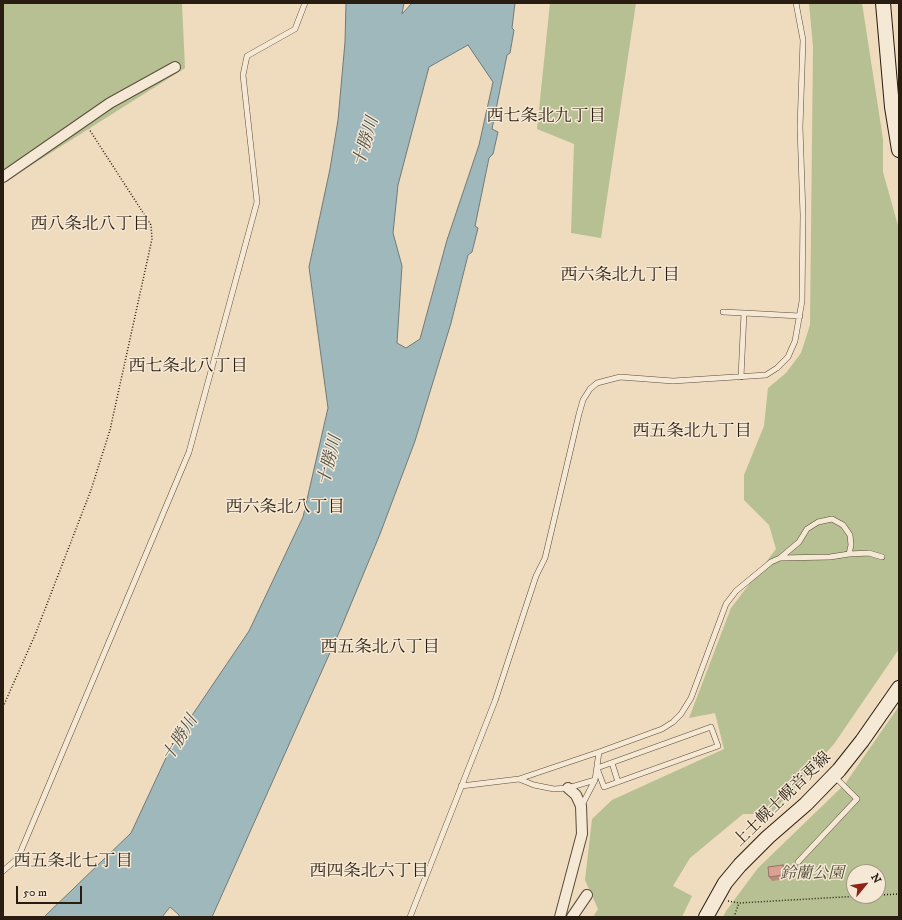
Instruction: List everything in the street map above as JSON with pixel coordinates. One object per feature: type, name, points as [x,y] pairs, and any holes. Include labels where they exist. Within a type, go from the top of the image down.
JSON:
[{"type":"main road","points":[[883,3],[892,107],[899,150]]},
{"type":"main road","name":"上士幌士幌音更線","points":[[706,917],[725,883],[740,865],[768,836],[806,804],[834,776],[862,741],[899,688]]},
{"type":"street","points":[[3,177],[83,120],[110,103],[175,67]]},
{"type":"street","points":[[560,917],[582,834],[582,806],[576,795],[568,788]]},
{"type":"street","points":[[572,917],[586,895]]},
{"type":"lane","points":[[3,871],[18,858],[189,452],[257,202],[243,75],[247,56],[295,29],[305,3]]},
{"type":"lane","points":[[410,917],[495,701],[536,576],[545,558],[582,400],[590,389],[598,382],[620,377],[673,381],[766,375],[777,368],[788,357],[795,341],[802,301],[803,270],[800,127],[803,40],[796,3]]},
{"type":"lane","points":[[723,312],[800,316]]},
{"type":"lane","points":[[741,377],[744,313]]},
{"type":"lane","points":[[461,786],[519,779],[600,752],[662,729],[673,722],[681,714],[691,698],[726,604],[736,591],[771,562],[780,558],[799,542],[807,529],[818,522],[832,519],[843,525],[850,535],[851,545],[849,554]]},
{"type":"lane","points":[[780,558],[830,557],[869,553],[882,557]]},
{"type":"lane","points":[[711,727],[718,746],[604,787],[597,768],[711,727]]},
{"type":"lane","points":[[582,806],[595,780],[600,752]]},
{"type":"lane","points":[[612,763],[618,782]]},
{"type":"lane","points":[[798,862],[857,799],[834,776]]},
{"type":"lane","points":[[519,779],[534,785],[554,788],[568,788],[595,780]]},
{"type":"path","points":[[3,707],[35,634],[91,490],[110,430],[152,238],[151,225],[83,120]]},
{"type":"path","points":[[886,895],[899,894]]},
{"type":"path","points":[[716,900],[739,903],[846,897]]},
{"type":"path","points":[[734,917],[739,903]]},
{"type":"green space","points":[[3,3],[182,3],[185,68],[3,183]]},
{"type":"green space","points":[[550,3],[636,3],[601,238],[571,233],[574,144],[537,129]]},
{"type":"green space","points":[[809,3],[862,3],[883,139],[883,172],[899,229],[899,649],[834,744],[771,814],[743,814],[690,858],[673,886],[692,896],[682,917],[593,917],[598,909],[585,880],[592,819],[612,800],[724,749],[715,713],[689,718],[731,608],[776,549],[769,525],[744,500],[744,475],[764,426],[768,388],[786,373],[801,353],[810,325],[813,47]]},
{"type":"green space","name":"鈴蘭公園","points":[[899,706],[899,917],[723,917],[758,868],[845,784]]},
{"type":"water","name":"十勝川","points":[[346,3],[404,3],[402,14],[412,3],[515,3],[512,28],[514,30],[510,53],[507,55],[492,129],[498,132],[493,154],[489,158],[475,226],[478,228],[472,252],[468,255],[451,323],[415,441],[380,534],[341,628],[212,917],[179,917],[179,915],[170,907],[162,917],[44,917],[131,833],[172,745],[249,631],[303,517],[328,408],[309,267],[330,169],[338,120],[345,42]],"holes":[[[468,45],[493,82],[479,145],[447,240],[420,339],[406,348],[397,343],[402,266],[393,233],[398,185],[429,67]]]},
{"type":"building","points":[[783,865],[784,875],[769,877],[768,867]]},
{"type":"district","name":"西七条北九丁目","points":[[546,117]]},
{"type":"district","name":"西八条北八丁目","points":[[90,225]]},
{"type":"district","name":"西六条北九丁目","points":[[620,276]]},
{"type":"district","name":"西七条北八丁目","points":[[188,367]]},
{"type":"district","name":"西五条北九丁目","points":[[692,432]]},
{"type":"district","name":"西六条北八丁目","points":[[285,508]]},
{"type":"district","name":"西五条北八丁目","points":[[380,648]]},
{"type":"district","name":"西五条北七丁目","points":[[73,862]]},
{"type":"district","name":"西四条北六丁目","points":[[369,872]]}]
